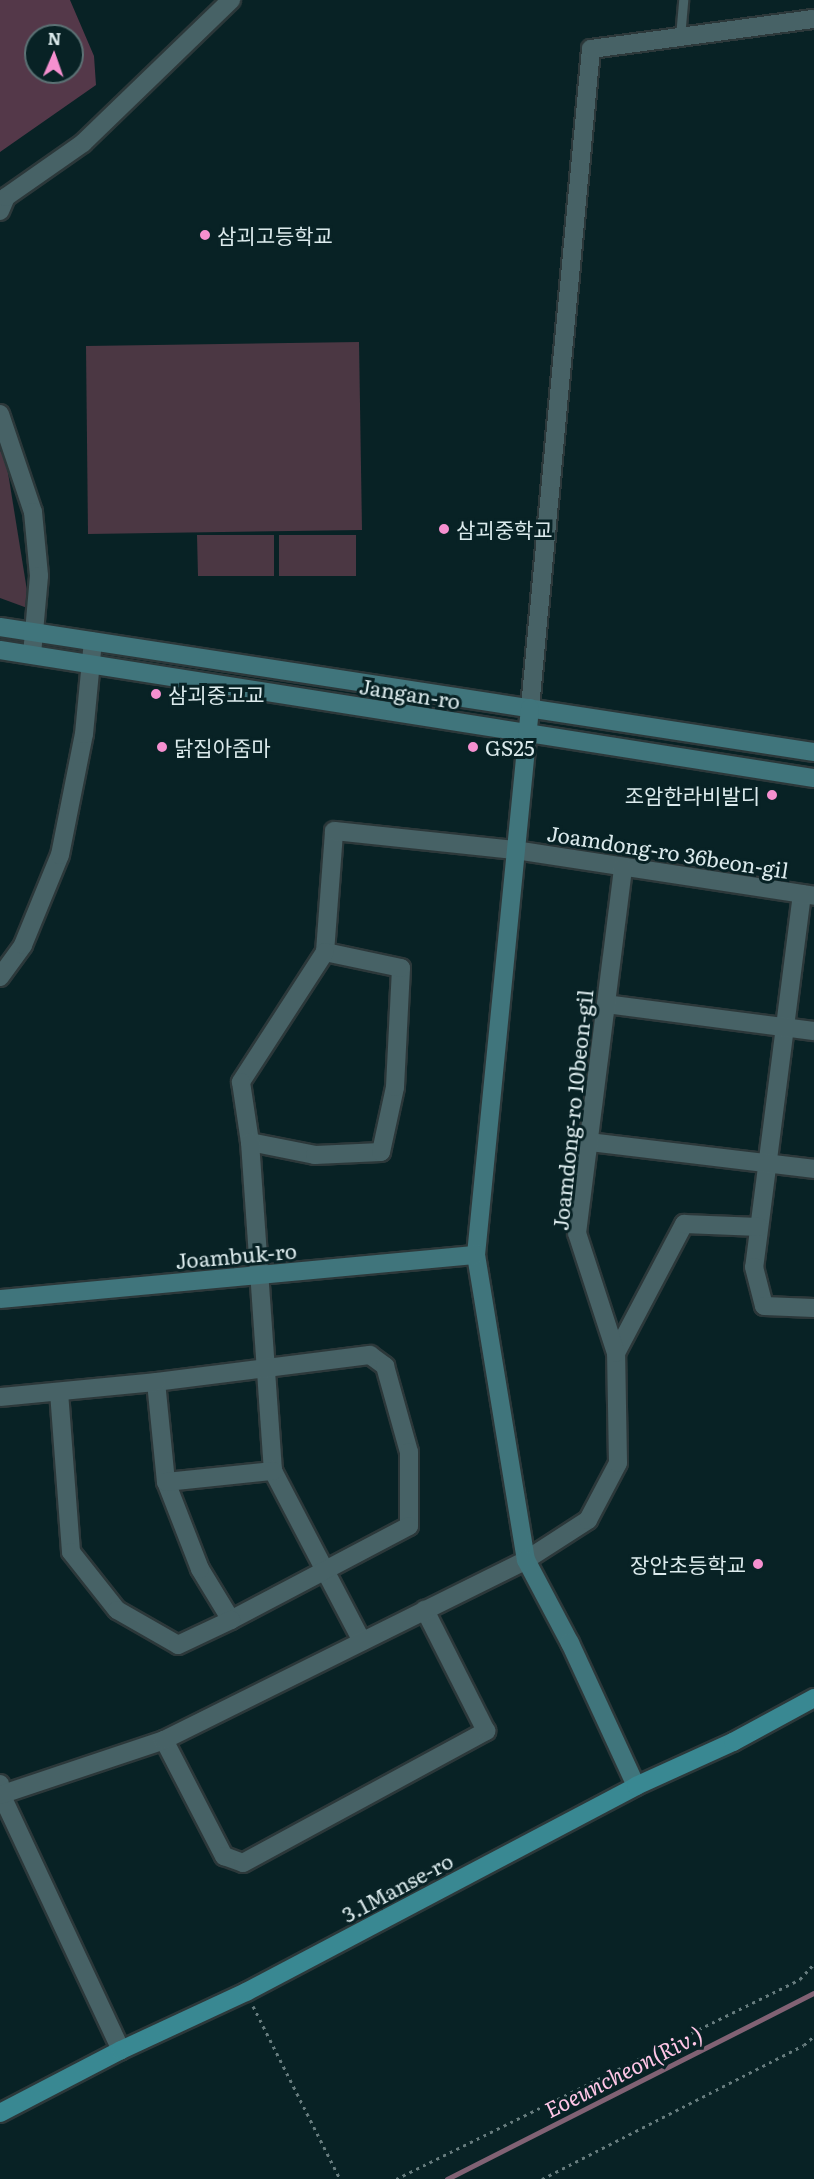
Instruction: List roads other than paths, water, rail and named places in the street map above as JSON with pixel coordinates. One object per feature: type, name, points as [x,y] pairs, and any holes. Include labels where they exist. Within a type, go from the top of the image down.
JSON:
[{"type":"main road","name":"3.1Manse-ro","points":[[0,2113],[121,2050],[246,1992],[636,1786],[733,1742],[814,1698]]},
{"type":"street","points":[[0,211],[6,197],[83,143],[231,0]]},
{"type":"street","points":[[636,1786],[570,1643],[526,1560],[476,1255],[530,708],[591,49],[814,19]]},
{"type":"street","points":[[0,414],[33,512],[39,576],[32,655]]},
{"type":"street","name":"Jangan-ro","points":[[0,627],[814,752]]},
{"type":"street","points":[[0,977],[23,945],[60,855],[84,734],[93,641]]},
{"type":"street","name":"Jangan-ro","points":[[0,650],[814,778]]},
{"type":"street","name":"Joamdong-ro 36beon-gil","points":[[325,952],[334,831],[515,850],[808,895]]},
{"type":"street","name":"Joamdong-ro 10beon-gil","points":[[0,1791],[164,1740],[526,1560],[588,1520],[618,1463],[616,1353],[577,1233],[622,867]]},
{"type":"street","points":[[808,895],[785,1027],[754,1267],[764,1306],[814,1308]]},
{"type":"street","points":[[250,1142],[315,1155],[381,1152],[395,1087],[401,968],[325,952],[241,1082],[250,1142],[273,1471],[362,1641]]},
{"type":"street","points":[[606,1004],[814,1031]]},
{"type":"street","points":[[589,1142],[814,1169]]},
{"type":"street","name":"Joamdong-ro 10beon-gil","points":[[616,1353],[684,1224],[759,1227]]},
{"type":"street","name":"Joambuk-ro","points":[[0,1299],[476,1255]]},
{"type":"street","points":[[0,1397],[266,1370],[370,1355],[385,1366],[409,1452],[409,1526],[231,1620],[178,1645],[117,1610],[71,1552],[59,1392]]},
{"type":"street","points":[[156,1382],[166,1482],[200,1569],[231,1620]]},
{"type":"street","points":[[166,1482],[273,1471]]},
{"type":"street","points":[[164,1740],[224,1856],[243,1863],[486,1731],[425,1610]]},
{"type":"street","points":[[0,1791],[121,2050]]},
{"type":"lane","points":[[680,37],[683,0]]},
{"type":"waterway","name":"Eoeuncheon(Riv.)","points":[[447,2179],[814,1993]]},
{"type":"place","name":"삼괴고등학교","points":[[205,235]]},
{"type":"place","name":"삼괴중학교","points":[[444,529]]},
{"type":"place","name":"삼괴중고교","points":[[156,694]]},
{"type":"place","name":"닭집아줌마","points":[[162,747]]},
{"type":"place","name":"GS25","points":[[473,747]]},
{"type":"place","name":"조암한라비발디","points":[[772,795]]},
{"type":"place","name":"장안초등학교","points":[[758,1564]]}]
